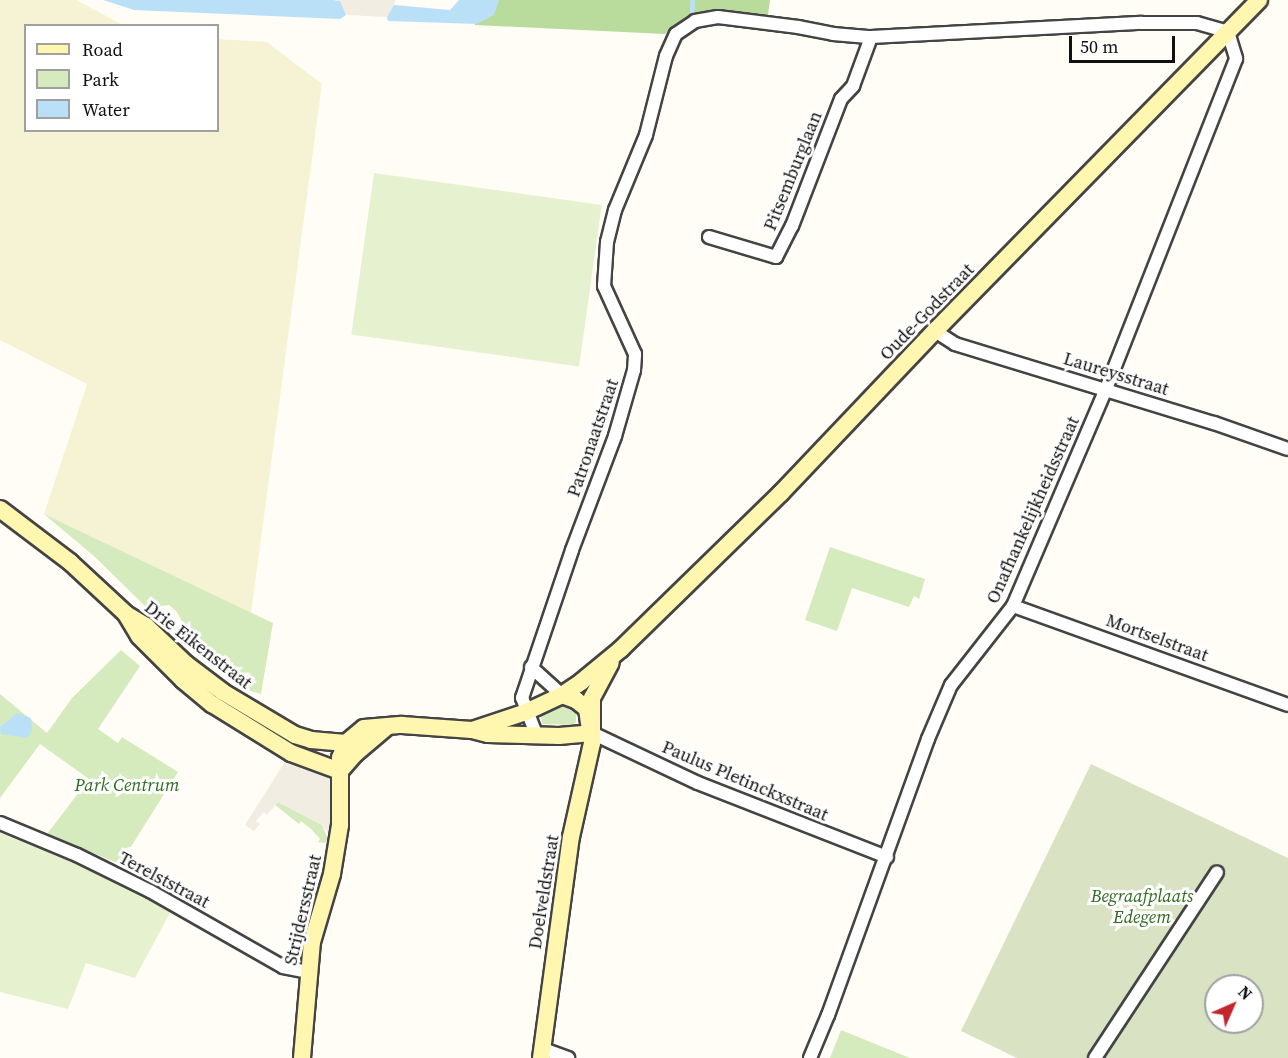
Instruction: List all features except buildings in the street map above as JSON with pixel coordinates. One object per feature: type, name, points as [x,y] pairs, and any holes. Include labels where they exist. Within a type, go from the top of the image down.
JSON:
[{"type":"street","name":"Oude-Godstraat","points":[[562,695],[621,649],[781,493],[935,331],[1259,0]]},
{"type":"street","name":"Patronaatstraat","points":[[531,667],[615,436],[634,370],[635,354],[604,286],[604,266],[615,210],[646,135],[670,43],[685,26],[695,21],[718,17],[798,27],[833,34],[871,37]]},
{"type":"street","points":[[871,37],[1142,23],[1197,23],[1228,32]]},
{"type":"street","name":"Onafhankelijkheidsstraat","points":[[810,1058],[887,857],[928,739],[951,685],[1013,606],[1106,389],[1236,59],[1228,32]]},
{"type":"street","name":"Pitsemburglaan","points":[[709,237],[776,257],[792,226],[841,99],[853,86],[871,37]]},
{"type":"street","name":"Laureysstraat","points":[[935,331],[955,344],[1106,389],[1288,449]]},
{"type":"street","name":"Drie Eikenstraat","points":[[0,509],[70,562],[126,614],[139,636],[183,680],[212,704],[265,729],[350,748]]},
{"type":"street","name":"Mortselstraat","points":[[1013,606],[1288,705]]},
{"type":"street","name":"Oude-Godstraat","points":[[591,734],[592,698],[605,671],[621,649]]},
{"type":"street","points":[[340,771],[350,748],[388,726],[402,724],[472,730],[488,734],[559,736],[591,734],[586,709],[576,700],[562,695],[531,667],[522,698],[536,734]]},
{"type":"street","points":[[472,730],[526,712],[562,695]]},
{"type":"street","name":"Drie Eikenstraat","points":[[265,729],[291,753],[340,771]]},
{"type":"street","name":"Paulus Pletinckxstraat","points":[[591,734],[698,783],[887,857]]},
{"type":"street","name":"Doelveldstraat","points":[[542,1053],[572,837],[592,743],[591,734]]},
{"type":"street","name":"Strijdersstraat","points":[[302,1058],[308,972],[313,937],[334,864],[340,825],[340,771]]},
{"type":"street","name":"Terelststraat","points":[[0,823],[77,855],[141,887],[283,967],[308,972]]},
{"type":"street","points":[[1095,1058],[1216,872]]},
{"type":"street","points":[[542,1053],[568,1058]]},
{"type":"shaded area","points":[[0,0],[76,0],[121,24],[24,24],[24,132],[219,132],[219,39],[267,42],[322,84],[251,613],[44,514],[87,384],[0,340]]},
{"type":"shaded area","points":[[338,0],[395,0],[393,11],[387,17],[346,15]]},
{"type":"shaded area","points":[[288,757],[334,774],[334,841],[322,825],[278,802],[267,815],[264,812],[256,821],[260,824],[254,831],[245,825]]},
{"type":"green space","points":[[464,0],[770,0],[768,15],[712,11],[679,22],[665,34],[475,25]]},
{"type":"green space","points":[[374,173],[602,205],[579,366],[351,334]]},
{"type":"green space","points":[[44,514],[273,623],[261,694],[245,689],[227,677],[176,634],[181,627],[181,619],[169,605],[161,606],[151,612],[95,557]]},
{"type":"green space","points":[[830,547],[925,579],[919,599],[914,596],[909,607],[852,588],[837,631],[805,620]]},
{"type":"green space","name":"Park Centrum","points":[[121,650],[140,666],[98,729],[118,743],[122,737],[178,772],[120,864],[47,834],[89,779],[40,744],[0,798],[0,694],[47,733],[72,698]]},
{"type":"green space","points":[[558,704],[567,706],[576,714],[576,722],[573,725],[542,724],[541,716]]},
{"type":"green space","name":"Begraafplaats Edegem","points":[[1091,764],[1288,858],[1288,1058],[1017,1058],[961,1031]]},
{"type":"green space","points":[[278,802],[322,825],[328,839],[325,843],[318,842],[320,839],[312,830],[301,821],[299,824],[275,805]]},
{"type":"green space","points":[[0,833],[109,876],[171,911],[135,978],[86,963],[68,1009],[0,992]]},
{"type":"green space","points":[[841,1030],[910,1058],[830,1058]]},
{"type":"water","points":[[103,0],[333,0],[340,1],[346,15],[340,19],[134,10]]},
{"type":"water","points":[[459,0],[499,0],[494,15],[477,24],[388,21],[387,17],[394,5],[450,10]]},
{"type":"water","points":[[17,713],[31,718],[32,730],[27,738],[1,734],[0,727]]},
{"type":"waterway","points":[[692,0],[692,14]]}]
